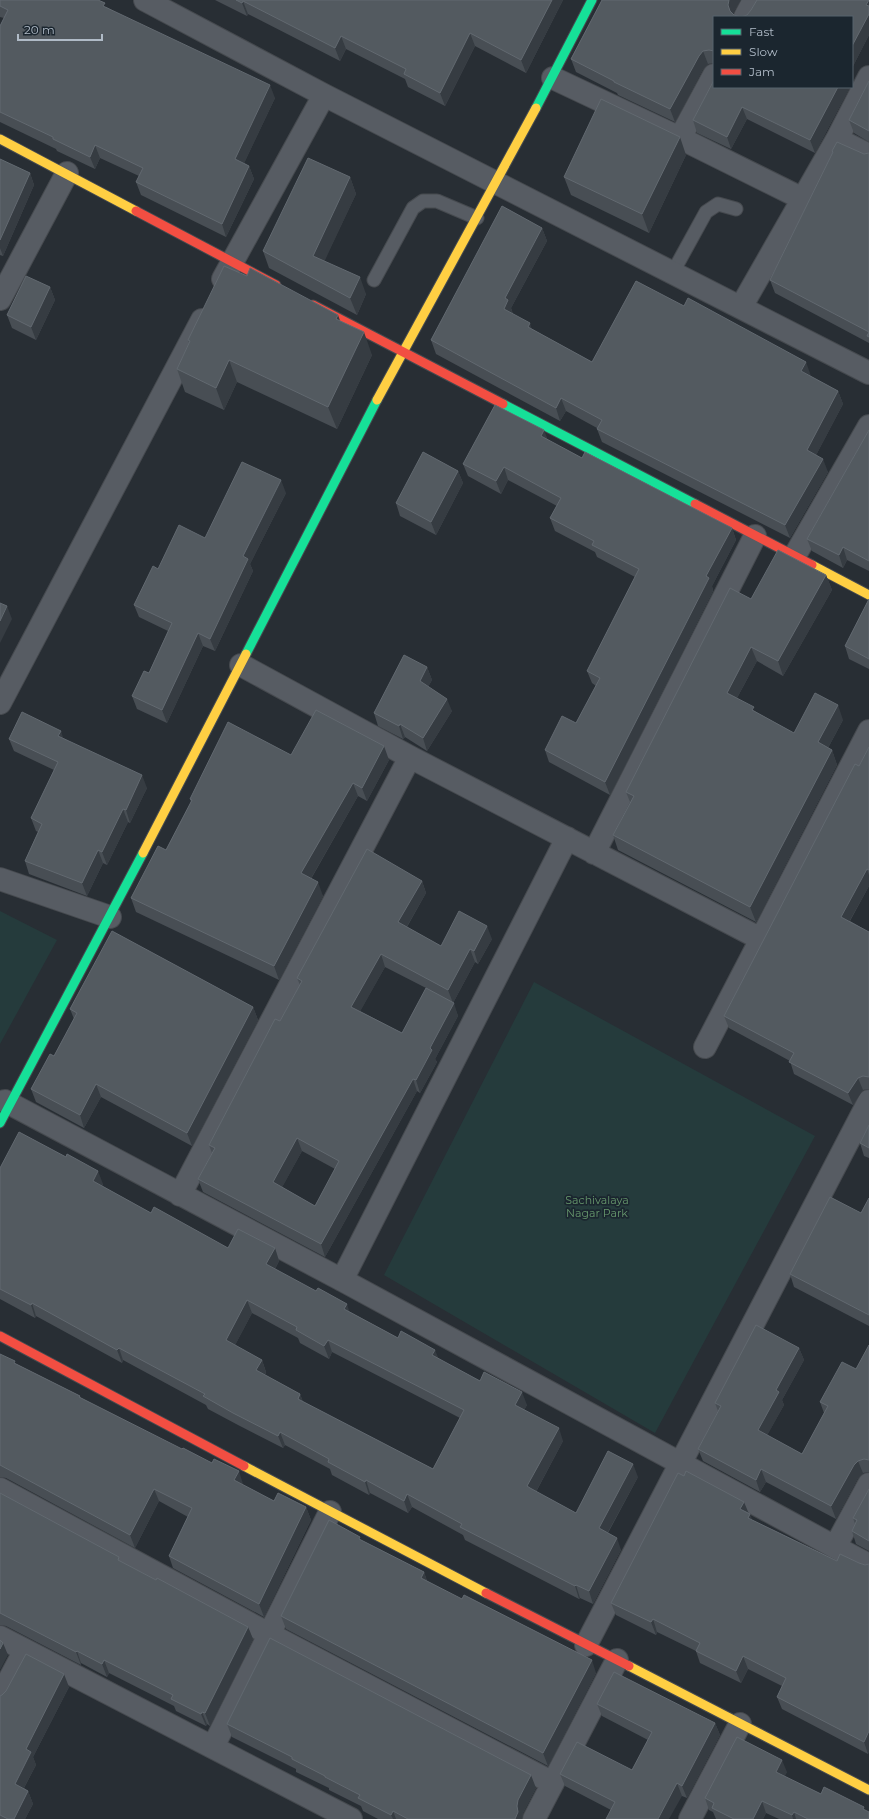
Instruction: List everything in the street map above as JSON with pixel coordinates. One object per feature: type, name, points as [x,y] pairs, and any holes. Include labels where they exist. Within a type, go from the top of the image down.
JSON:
[{"type":"street","points":[[145,0],[324,95],[673,272],[869,374]]},
{"type":"street","points":[[746,16],[754,0]]},
{"type":"street","points":[[0,1123],[8,1102],[110,917],[402,353],[553,78],[586,2]]},
{"type":"street","points":[[680,138],[713,77]]},
{"type":"street","points":[[741,307],[837,139],[869,77]]},
{"type":"street","points":[[553,78],[680,138],[803,199]]},
{"type":"street","points":[[3,690],[232,262],[324,95]]},
{"type":"street","points":[[0,139],[67,173],[286,291]]},
{"type":"street","points":[[837,139],[869,155]]},
{"type":"street","points":[[0,299],[67,173]]},
{"type":"street","points":[[307,302],[402,353],[869,595]]},
{"type":"street","points":[[794,557],[869,426]]},
{"type":"street","points":[[594,853],[755,536]]},
{"type":"street","points":[[241,665],[410,757],[761,939]]},
{"type":"street","points":[[705,1046],[869,732]]},
{"type":"street","points":[[180,1195],[410,757]]},
{"type":"street","points":[[342,1280],[567,838]]},
{"type":"street","points":[[0,879],[110,917]]},
{"type":"street","points":[[586,1645],[869,1101]]},
{"type":"street","points":[[8,1102],[342,1280],[869,1565]]},
{"type":"street","points":[[0,1336],[330,1512],[869,1790]]},
{"type":"street","points":[[835,1547],[869,1484]]},
{"type":"street","points":[[0,1489],[269,1634],[553,1782]]},
{"type":"street","points":[[213,1747],[330,1512]]},
{"type":"street","points":[[0,1637],[352,1819]]},
{"type":"street","points":[[0,1697],[25,1650]]},
{"type":"street","points":[[534,1819],[617,1660]]},
{"type":"street","points":[[690,1819],[740,1724]]},
{"type":"lane","points":[[374,280],[413,208],[424,201],[437,201],[477,218]]},
{"type":"lane","points":[[673,272],[706,212],[718,204],[736,209]]},
{"type":"green space","points":[[0,911],[57,940],[0,1044]]},
{"type":"green space","name":"Sachivalaya Nagar Park","points":[[534,982],[815,1136],[655,1433],[384,1275]]},
{"type":"building","points":[[0,0],[98,0],[105,3],[103,6],[270,85],[235,159],[249,166],[222,224],[136,182],[143,168],[95,145],[90,157],[53,139],[53,137],[0,112],[0,26],[8,10],[0,6]]},
{"type":"building","points":[[236,0],[552,0],[521,60],[470,33],[440,93],[404,74],[406,69],[341,36],[335,48],[243,1],[242,3]]},
{"type":"building","points":[[602,0],[729,0],[728,5],[730,11],[738,16],[713,16],[713,51],[703,51],[699,56],[670,109],[571,59]]},
{"type":"building","points":[[757,0],[869,0],[866,5],[869,6],[869,14],[853,44],[853,16],[744,16],[747,15]]},
{"type":"building","points":[[869,81],[869,131],[849,120]]},
{"type":"building","points":[[713,82],[713,88],[837,88],[810,140],[742,107],[727,137],[693,120]]},
{"type":"building","points":[[601,99],[680,137],[642,214],[564,177]]},
{"type":"building","points":[[837,142],[864,154],[869,153],[869,332],[770,280]]},
{"type":"building","points":[[308,158],[350,177],[313,256],[360,277],[350,298],[263,251]]},
{"type":"building","points":[[0,159],[30,173],[0,240]]},
{"type":"building","points":[[502,206],[542,228],[505,298],[508,300],[504,309],[530,323],[528,327],[592,362],[636,281],[684,306],[688,298],[806,362],[801,371],[838,391],[807,450],[823,459],[785,525],[597,429],[602,420],[561,398],[556,408],[431,340]]},
{"type":"building","points":[[224,266],[247,276],[250,268],[338,315],[336,319],[364,332],[328,407],[229,360],[216,388],[177,369],[190,341],[188,340]]},
{"type":"building","points":[[26,276],[50,287],[31,327],[7,315]]},
{"type":"building","points":[[495,405],[544,430],[541,436],[582,458],[585,452],[732,528],[706,576],[709,578],[605,782],[545,750],[562,716],[576,723],[600,678],[587,671],[639,569],[592,545],[594,541],[550,518],[561,498],[504,467],[496,481],[463,464]]},
{"type":"building","points":[[869,430],[869,561],[843,547],[839,555],[807,539]]},
{"type":"building","points":[[423,452],[458,471],[431,522],[396,503]]},
{"type":"building","points":[[242,462],[281,480],[243,556],[248,559],[210,639],[198,633],[162,710],[132,696],[144,671],[149,673],[172,623],[134,605],[153,566],[158,569],[179,525],[205,538]]},
{"type":"building","points":[[778,550],[826,575],[778,661],[751,647],[727,693],[754,707],[752,710],[794,733],[815,693],[838,705],[818,742],[832,750],[750,907],[613,835],[634,796],[626,792],[730,588],[751,599]]},
{"type":"building","points":[[869,599],[869,659],[845,646]]},
{"type":"building","points":[[0,603],[7,606],[0,621]]},
{"type":"building","points":[[404,655],[427,667],[420,681],[447,699],[423,738],[400,724],[399,726],[374,713]]},
{"type":"building","points":[[316,710],[384,746],[362,788],[353,783],[301,873],[318,882],[274,966],[131,898],[158,846],[166,850],[192,800],[190,799],[228,722],[291,755]]},
{"type":"building","points":[[22,712],[61,731],[58,736],[142,775],[126,810],[123,809],[102,852],[98,850],[82,883],[25,861],[42,824],[31,818],[58,762],[9,739]]},
{"type":"building","points":[[869,747],[869,870],[867,869],[841,917],[869,932],[869,1077],[863,1076],[858,1078],[848,1093],[789,1062],[794,1053],[724,1016],[855,764],[859,766]]},
{"type":"building","points":[[367,849],[422,881],[398,922],[441,946],[459,911],[487,926],[474,951],[470,949],[448,990],[381,954],[351,1007],[402,1033],[426,988],[454,1003],[430,1048],[432,1050],[416,1080],[413,1079],[321,1244],[198,1179],[215,1148],[209,1145],[275,1019],[280,1021],[302,981],[297,978]],"holes":[[[297,1138],[339,1161],[315,1206],[273,1182]]]},
{"type":"building","points":[[112,931],[253,1007],[187,1133],[96,1084],[80,1115],[31,1089],[50,1054],[54,1056],[77,1013],[70,1009]]},
{"type":"building","points":[[869,1125],[869,1148],[860,1143]]},
{"type":"building","points":[[19,1132],[66,1157],[67,1154],[98,1171],[93,1181],[151,1213],[154,1207],[228,1248],[238,1229],[275,1248],[266,1264],[316,1291],[318,1288],[347,1304],[344,1309],[398,1338],[401,1331],[435,1350],[432,1355],[480,1381],[484,1372],[522,1392],[515,1405],[559,1428],[527,1486],[576,1513],[608,1451],[633,1464],[599,1528],[617,1538],[589,1591],[576,1585],[575,1586],[460,1527],[462,1524],[407,1494],[404,1501],[366,1480],[365,1482],[328,1462],[329,1459],[280,1432],[278,1436],[233,1413],[203,1396],[205,1394],[119,1348],[117,1350],[32,1303],[31,1305],[0,1289],[0,1168]],"holes":[[[247,1300],[297,1327],[296,1330],[324,1346],[328,1340],[464,1410],[433,1469],[298,1399],[300,1394],[256,1370],[262,1360],[226,1340]]]},
{"type":"building","points":[[830,1197],[861,1213],[869,1198],[869,1315],[790,1274]]},
{"type":"building","points":[[756,1325],[799,1348],[776,1390],[779,1392],[758,1430],[802,1454],[828,1406],[820,1402],[842,1362],[856,1369],[869,1345],[869,1460],[864,1459],[858,1461],[854,1465],[831,1506],[761,1469],[756,1480],[698,1449],[721,1406],[715,1403]]},
{"type":"building","points":[[0,1354],[15,1361],[14,1363],[80,1396],[79,1397],[182,1449],[183,1448],[212,1463],[214,1459],[239,1471],[234,1480],[274,1501],[278,1493],[306,1507],[259,1604],[169,1556],[192,1508],[154,1489],[130,1535],[0,1465]]},
{"type":"building","points":[[686,1471],[744,1502],[740,1509],[750,1514],[748,1518],[837,1561],[840,1554],[859,1563],[865,1565],[869,1564],[869,1731],[864,1742],[777,1697],[786,1678],[743,1656],[736,1671],[696,1651],[700,1643],[653,1619],[651,1622],[611,1603],[678,1473],[684,1476]]},
{"type":"building","points":[[869,1489],[869,1541],[852,1531],[857,1520],[853,1518]]},
{"type":"building","points":[[0,1493],[119,1557],[118,1560],[156,1580],[157,1578],[248,1627],[205,1713],[202,1712],[201,1714],[171,1699],[173,1695],[104,1660],[102,1664],[0,1613]]},
{"type":"building","points":[[329,1520],[360,1537],[359,1539],[424,1572],[421,1578],[462,1599],[464,1595],[592,1660],[543,1753],[281,1616]]},
{"type":"building","points":[[270,1638],[531,1775],[518,1800],[518,1812],[515,1819],[408,1819],[393,1811],[391,1815],[358,1798],[360,1795],[292,1759],[292,1757],[227,1724]]},
{"type":"building","points":[[0,1640],[3,1643],[0,1649]]},
{"type":"building","points":[[26,1654],[64,1674],[26,1749],[31,1752],[15,1784],[28,1791],[14,1819],[8,1819],[0,1815],[0,1696],[6,1691]]},
{"type":"building","points":[[614,1672],[715,1723],[682,1786],[677,1783],[658,1819],[606,1819],[615,1802],[560,1774],[577,1742],[632,1770],[652,1732],[597,1704]]},
{"type":"building","points":[[737,1737],[782,1760],[776,1772],[821,1794],[824,1787],[864,1807],[863,1809],[869,1812],[869,1819],[808,1819],[794,1812],[792,1815],[762,1801],[753,1819],[734,1819],[712,1808],[714,1803],[705,1798]]},
{"type":"traffic: fast","points":[[536,108],[592,0]]},
{"type":"traffic: fast","points":[[246,654],[377,400]]},
{"type":"traffic: fast","points":[[503,404],[695,504]]},
{"type":"traffic: fast","points":[[0,1123],[143,853]]},
{"type":"traffic: slow","points":[[377,400],[536,108]]},
{"type":"traffic: slow","points":[[0,139],[136,211]]},
{"type":"traffic: slow","points":[[812,565],[869,595]]},
{"type":"traffic: slow","points":[[143,853],[246,654]]},
{"type":"traffic: slow","points":[[244,1466],[486,1593]]},
{"type":"traffic: slow","points":[[629,1666],[869,1790]]},
{"type":"traffic: jam","points":[[136,211],[276,285]]},
{"type":"traffic: jam","points":[[313,305],[503,404]]},
{"type":"traffic: jam","points":[[695,504],[812,565]]},
{"type":"traffic: jam","points":[[0,1336],[244,1466]]},
{"type":"traffic: jam","points":[[486,1593],[629,1666]]}]
